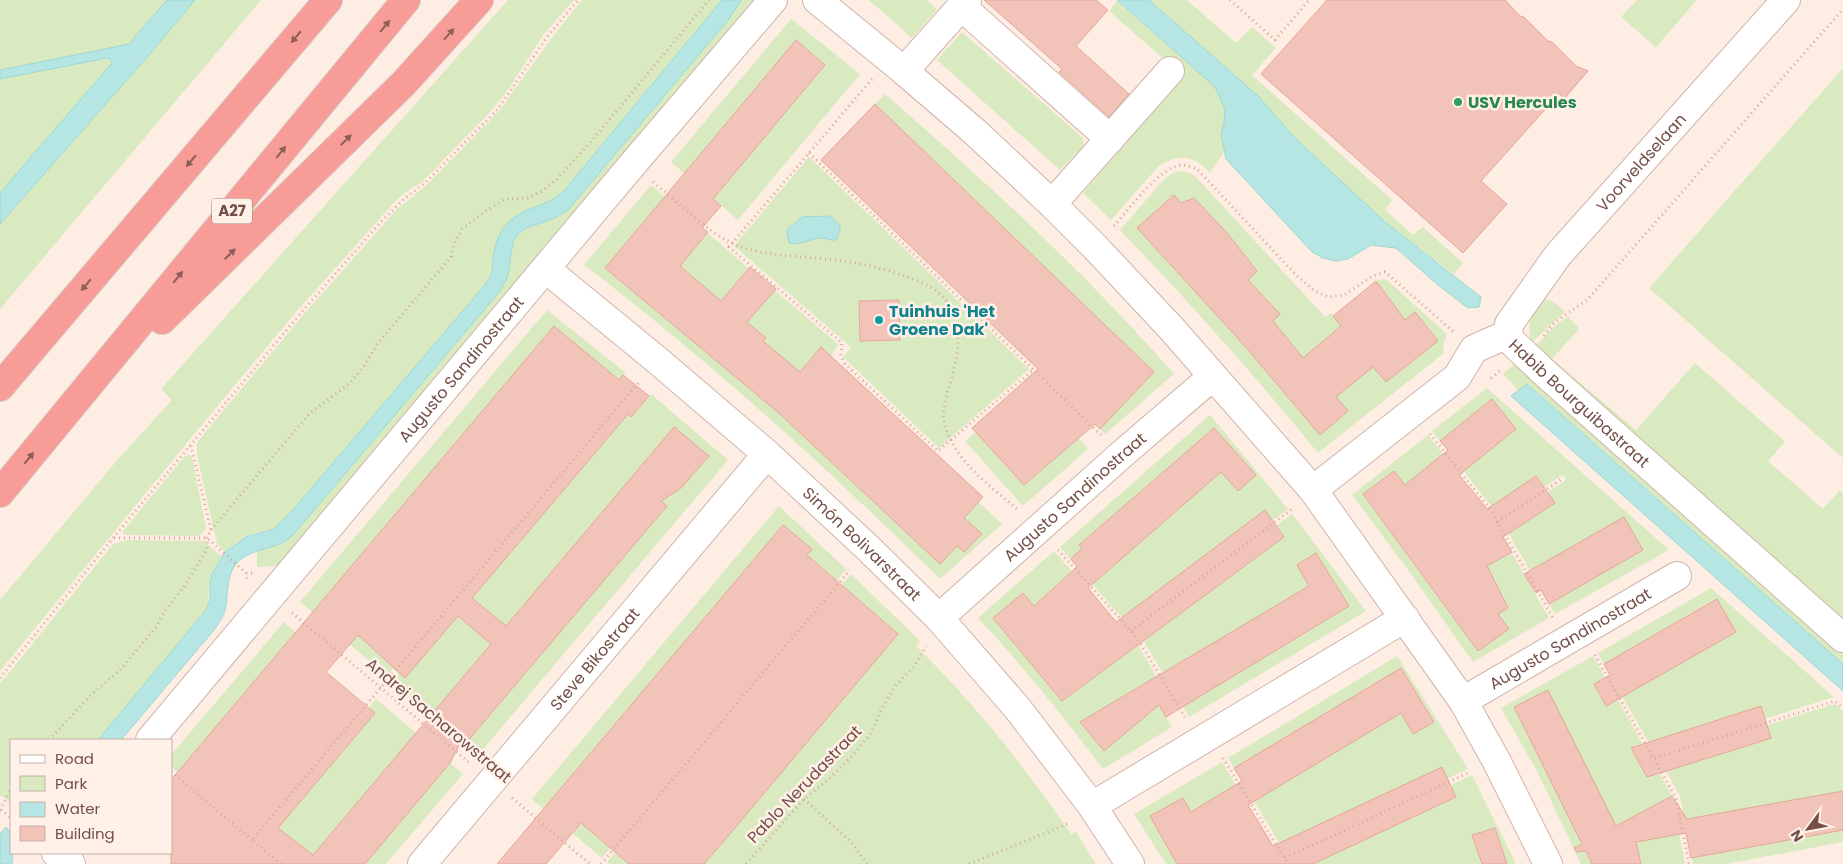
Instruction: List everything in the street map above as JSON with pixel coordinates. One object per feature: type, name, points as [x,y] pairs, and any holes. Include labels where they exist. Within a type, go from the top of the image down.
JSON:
[{"type":"highway","points":[[0,387],[328,0]]},
{"type":"highway","name":"A27","points":[[0,493],[406,0]]},
{"type":"highway","name":"A27","points":[[58,423],[404,83],[480,0]]},
{"type":"street","name":"Augusto Sandinostraat","points":[[151,739],[632,165],[773,0]]},
{"type":"street","points":[[817,0],[975,132],[1052,204],[1095,247],[1170,328],[1313,490],[1464,701],[1548,864]]},
{"type":"street","name":"Voorveldselaan","points":[[1516,343],[1509,324],[1558,256],[1786,0]]},
{"type":"street","points":[[904,71],[964,3],[1110,139]]},
{"type":"street","points":[[1052,204],[1170,71]]},
{"type":"street","name":"Simón Bolivarstraat","points":[[546,269],[767,454],[868,548],[939,618],[1018,709],[1092,806],[1130,864]]},
{"type":"street","name":"Habib Bourguibastraat","points":[[1474,349],[1516,343],[1547,375],[1843,638]]},
{"type":"street","points":[[1313,490],[1457,377],[1474,349]]},
{"type":"street","name":"Augusto Sandinostraat","points":[[939,618],[1121,454],[1213,376]]},
{"type":"street","name":"Steve Bikostraat","points":[[422,864],[767,454]]},
{"type":"street","name":"Augusto Sandinostraat","points":[[1464,701],[1573,635],[1677,576]]},
{"type":"street","points":[[1092,806],[1405,618]]},
{"type":"street","points":[[45,864],[54,854]]},
{"type":"street","points":[[56,854],[71,864]]},
{"type":"path","points":[[0,678],[113,538],[300,314],[403,200],[426,182],[498,109],[547,37],[578,0]]},
{"type":"path","points":[[50,739],[90,695],[120,670],[156,627],[165,611],[184,587],[207,549],[207,538],[210,530],[309,414],[350,383],[364,366],[378,343],[451,257],[454,244],[462,229],[505,199],[528,198],[542,191],[557,179],[590,144],[709,0]]},
{"type":"path","points":[[1230,0],[1275,40],[1309,0]]},
{"type":"path","points":[[1516,343],[1543,337],[1554,323],[1588,299],[1843,9]]},
{"type":"path","points":[[904,71],[890,74],[882,83],[874,76],[729,247],[842,343],[841,355],[844,363],[938,451],[1033,370]]},
{"type":"path","points":[[809,153],[1121,454]]},
{"type":"path","points":[[1095,247],[1160,175],[1171,168],[1185,164],[1198,170],[1296,274],[1315,291],[1329,297],[1344,295],[1373,276],[1385,272],[1474,349]]},
{"type":"path","points":[[632,165],[711,230],[732,243],[769,254],[829,259],[887,270],[913,279],[938,292],[949,304],[956,319],[959,332],[955,365],[943,411],[950,440],[965,461],[1038,528],[1131,631],[1189,724],[1199,718],[1288,864]]},
{"type":"path","points":[[252,840],[657,360]]},
{"type":"path","points":[[1412,412],[1490,509],[1655,758],[1676,798],[1689,864]]},
{"type":"path","points":[[190,446],[210,530]]},
{"type":"path","points":[[1497,522],[1562,479]]},
{"type":"path","points":[[1131,631],[1295,507],[1313,490]]},
{"type":"path","points":[[113,538],[207,538],[246,573]]},
{"type":"path","points":[[602,864],[868,548]]},
{"type":"path","name":"Andrej Sacharowstraat","points":[[271,595],[590,864]]},
{"type":"path","name":"Pablo Nerudastraat","points":[[746,864],[804,799],[848,760],[871,733],[880,712],[895,686],[914,667],[939,618]]},
{"type":"path","points":[[1655,758],[1835,701],[1843,708]]},
{"type":"path","points":[[1285,858],[1496,760]]},
{"type":"path","points":[[172,773],[281,864]]},
{"type":"path","points":[[0,810],[10,791]]},
{"type":"path","points":[[804,799],[853,844],[867,864]]},
{"type":"path","points":[[969,864],[1068,824],[1092,806]]},
{"type":"green space","points":[[0,0],[167,0],[129,44],[0,70]]},
{"type":"green space","points":[[195,0],[261,0],[0,309],[0,224]]},
{"type":"green space","points":[[508,0],[574,0],[544,34],[507,91],[492,110],[423,181],[399,197],[296,312],[0,671],[0,600],[119,458],[172,400],[161,389]]},
{"type":"green space","points":[[582,0],[722,0],[563,192],[549,202],[514,217],[494,252],[491,276],[484,286],[292,511],[274,529],[255,533],[237,542],[225,552],[217,544],[197,455],[199,440],[304,314],[397,209],[428,184],[500,110],[551,39]]},
{"type":"green space","points":[[741,0],[763,0],[279,566],[257,567],[257,551],[293,535],[508,276],[512,245],[519,234],[568,210]]},
{"type":"green space","points":[[869,0],[927,0],[937,9],[912,38]]},
{"type":"green space","points":[[1149,0],[1187,0],[1236,43],[1252,27],[1276,48],[1252,75],[1392,200],[1385,210],[1413,235],[1423,227],[1463,263],[1454,274],[1385,222],[1296,139],[1259,97]]},
{"type":"green space","points":[[1637,0],[1697,0],[1656,47],[1621,17]]},
{"type":"green space","points":[[1117,1],[1215,87],[1225,110],[1221,134],[1224,152],[1210,173],[1198,162],[1186,158],[1166,162],[1158,167],[1111,220],[1083,193],[1184,77],[1109,11]]},
{"type":"green space","points":[[791,19],[860,74],[738,220],[671,162]]},
{"type":"green space","points":[[962,32],[1083,138],[1084,145],[1060,170],[937,60]]},
{"type":"green space","points":[[107,58],[112,61],[111,67],[0,193],[0,79]]},
{"type":"green space","points":[[1843,68],[1843,458],[1649,288]]},
{"type":"green space","points":[[885,94],[1071,264],[1174,374],[1105,434],[913,249],[917,245],[825,156]]},
{"type":"green space","points":[[809,157],[1029,369],[939,448],[843,357],[851,347],[734,246]]},
{"type":"green space","points":[[1178,171],[1190,173],[1196,177],[1325,317],[1331,313],[1333,315],[1378,280],[1383,279],[1388,281],[1447,334],[1443,345],[1444,353],[1318,453],[1221,339],[1120,230],[1166,177]]},
{"type":"green space","points":[[651,185],[839,345],[831,355],[832,364],[1002,524],[940,579],[767,416],[677,339],[584,265]]},
{"type":"green space","points":[[1542,299],[1552,301],[1565,312],[1531,343],[1529,330],[1531,320]]},
{"type":"green space","points":[[547,310],[626,373],[623,375],[616,404],[387,676],[300,602]]},
{"type":"green space","points":[[1568,316],[1579,329],[1552,359],[1636,430],[1695,363],[1785,442],[1768,461],[1823,509],[1840,490],[1843,493],[1843,623],[1534,347]]},
{"type":"green space","points":[[1517,362],[1843,652],[1843,664],[1528,384],[1519,391],[1503,374]]},
{"type":"green space","points":[[1032,384],[1088,449],[1023,506],[965,441]]},
{"type":"green space","points":[[1487,388],[1668,549],[1667,551],[1555,614],[1502,522],[1566,480],[1563,475],[1499,516],[1432,431]]},
{"type":"green space","points":[[651,394],[728,460],[479,754],[392,680],[621,408],[631,416]]},
{"type":"green space","points":[[1210,415],[1288,509],[1130,627],[1060,547]]},
{"type":"green space","points":[[1428,435],[1488,511],[1549,618],[1473,662],[1352,495]]},
{"type":"green space","points":[[189,455],[192,457],[206,528],[203,533],[198,536],[123,534],[123,531],[185,456]]},
{"type":"green space","points":[[779,506],[846,569],[602,858],[532,799]]},
{"type":"green space","points":[[1292,514],[1366,611],[1189,717],[1137,630]]},
{"type":"green space","points":[[128,540],[204,541],[222,557],[214,569],[209,586],[207,610],[99,739],[10,739],[10,802],[0,795],[0,684],[113,544]]},
{"type":"green space","points":[[1054,551],[1139,647],[1169,698],[1159,705],[1172,727],[1103,769],[1043,692],[978,618]]},
{"type":"green space","points":[[851,574],[920,641],[916,646],[998,736],[1036,784],[1071,834],[1076,832],[1096,864],[609,864],[607,862]]},
{"type":"green space","points":[[1711,588],[1834,697],[1655,754],[1598,653]]},
{"type":"green space","points":[[284,622],[296,633],[178,772],[172,768],[172,754]]},
{"type":"green space","points":[[1397,656],[1468,769],[1286,854],[1228,758]]},
{"type":"green space","points":[[1593,656],[1672,796],[1685,864],[1581,864],[1537,771],[1501,708]]},
{"type":"green space","points":[[376,699],[416,733],[313,855],[257,840]]},
{"type":"green space","points":[[1835,704],[1843,711],[1843,842],[1726,864],[1693,864],[1680,796],[1659,759]]},
{"type":"green space","points":[[1222,762],[1283,864],[1166,864],[1134,814]]},
{"type":"green space","points":[[450,763],[463,774],[386,864],[363,864]]},
{"type":"green space","points":[[1472,775],[1516,864],[1293,864]]},
{"type":"water","points":[[167,0],[195,0],[0,224],[0,193],[112,63],[107,58],[0,79],[0,70],[129,44]]},
{"type":"water","points":[[722,0],[741,0],[729,19],[568,210],[555,218],[526,228],[518,234],[513,242],[508,276],[500,291],[293,535],[274,546],[247,555],[236,564],[228,583],[225,610],[221,620],[122,739],[99,739],[206,610],[210,599],[212,574],[225,552],[246,537],[274,529],[292,511],[484,286],[491,276],[495,245],[506,225],[519,214],[557,197]]},
{"type":"water","points":[[1117,0],[1149,0],[1259,97],[1296,139],[1385,222],[1481,297],[1479,307],[1468,308],[1438,285],[1396,248],[1371,245],[1348,259],[1336,261],[1323,258],[1312,252],[1226,159],[1221,134],[1225,110],[1215,87]]},
{"type":"water","points":[[829,216],[840,225],[836,240],[821,238],[796,244],[789,243],[788,229],[802,217]]},
{"type":"water","points":[[1527,384],[1843,664],[1843,691],[1511,396]]},
{"type":"water","points":[[6,827],[10,832],[10,854],[13,854],[12,864],[0,864],[0,834]]},
{"type":"building","points":[[984,0],[1096,0],[1108,10],[1076,46],[1129,94],[1109,117],[1059,72],[1062,69]]},
{"type":"building","points":[[1327,0],[1505,0],[1520,16],[1524,17],[1548,41],[1552,42],[1576,66],[1588,71],[1564,99],[1559,94],[1481,181],[1507,204],[1463,253],[1261,74]]},
{"type":"building","points":[[796,40],[825,65],[713,199],[721,206],[702,228],[708,232],[680,266],[721,301],[750,267],[776,289],[747,322],[766,338],[763,341],[800,372],[821,347],[983,497],[964,518],[982,534],[964,552],[957,546],[940,564],[780,414],[605,268]]},
{"type":"building","points":[[875,104],[1154,372],[1100,429],[1095,424],[1024,485],[972,428],[1038,369],[821,160]]},
{"type":"building","points":[[1174,195],[1181,203],[1194,198],[1228,234],[1257,271],[1248,280],[1280,314],[1273,321],[1303,358],[1341,326],[1333,316],[1376,281],[1405,320],[1415,312],[1438,341],[1386,382],[1373,367],[1336,397],[1348,411],[1320,435],[1243,344],[1137,228]]},
{"type":"building","name":"Tuinhuis 'Het Groene Dak'","points":[[899,300],[900,340],[860,341],[859,301]]},
{"type":"building","points":[[554,326],[619,380],[623,375],[649,396],[631,417],[628,414],[472,598],[506,626],[674,427],[709,456],[681,488],[661,501],[667,506],[466,743],[462,739],[450,763],[365,864],[171,864],[172,779]],"holes":[[[458,616],[491,644],[313,855],[278,828],[375,713],[326,672],[358,635],[405,678]]]},
{"type":"building","points":[[1492,399],[1516,429],[1459,475],[1487,509],[1536,476],[1555,503],[1503,537],[1512,552],[1487,566],[1508,608],[1498,614],[1509,629],[1478,651],[1363,494],[1394,471],[1405,485],[1448,450],[1440,441]]},
{"type":"building","points":[[1214,428],[1256,475],[1238,491],[1221,472],[1088,588],[1116,622],[1265,510],[1284,537],[1062,701],[993,618],[1023,593],[1034,606],[1077,567],[1071,559],[1082,548],[1079,545]]},
{"type":"building","points":[[1624,517],[1643,550],[1549,604],[1541,590],[1536,593],[1524,574]]},
{"type":"building","points":[[783,525],[812,549],[807,555],[898,634],[723,842],[704,864],[629,864],[581,823],[546,864],[497,864]]},
{"type":"building","points":[[1316,553],[1349,606],[1166,717],[1159,705],[1104,751],[1080,722],[1309,586],[1297,565]]},
{"type":"building","points":[[1717,599],[1736,632],[1606,706],[1594,684],[1610,675],[1604,664]]},
{"type":"building","points":[[1401,668],[1434,722],[1413,734],[1401,713],[1248,805],[1273,846],[1442,767],[1456,797],[1313,864],[1177,864],[1150,816],[1183,798],[1191,812],[1242,781],[1234,768]]},
{"type":"building","points":[[1548,690],[1616,826],[1672,796],[1687,819],[1843,791],[1843,830],[1691,858],[1686,833],[1636,842],[1641,864],[1592,864],[1586,851],[1576,852],[1574,848],[1582,844],[1514,707]]},
{"type":"building","points":[[1761,706],[1771,738],[1756,743],[1647,777],[1631,748]]},
{"type":"building","points":[[1495,828],[1507,864],[1482,864],[1472,835]]},
{"type":"place","name":"USV Hercules","points":[[1458,102]]},
{"type":"place","name":"Tuinhuis 'Het Groene Dak'","points":[[879,320]]}]
